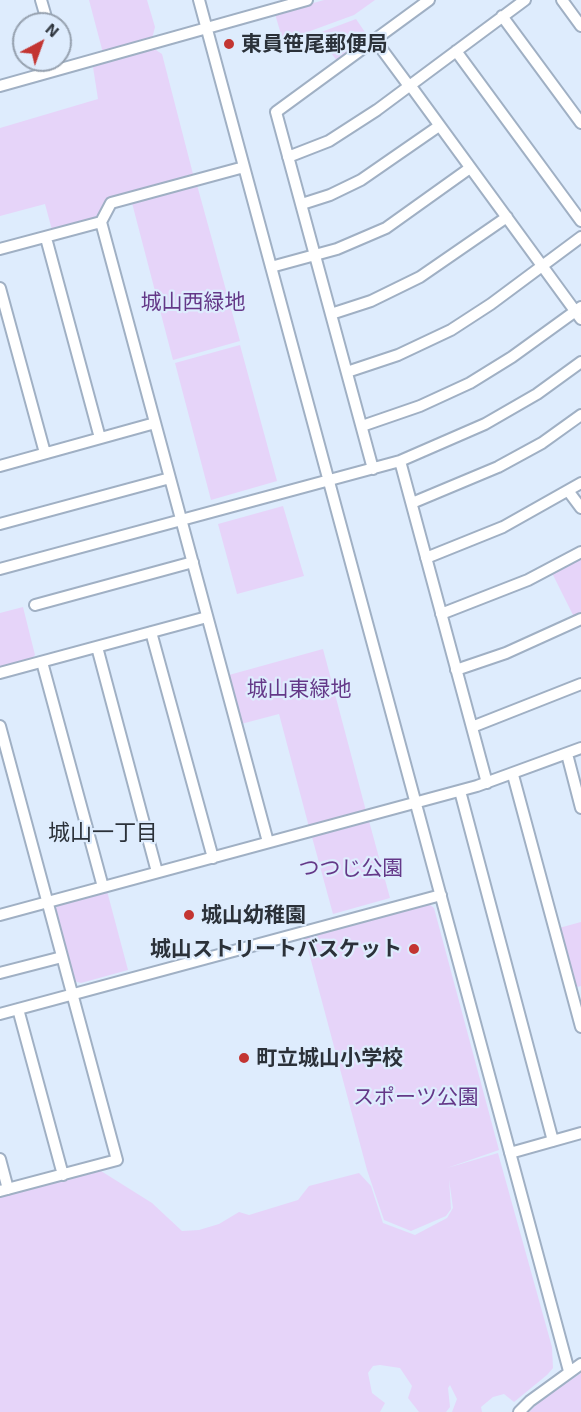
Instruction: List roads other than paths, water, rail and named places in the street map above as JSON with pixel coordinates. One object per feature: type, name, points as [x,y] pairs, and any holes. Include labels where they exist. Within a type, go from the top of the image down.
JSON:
[{"type":"street","points":[[199,0],[569,1371]]},
{"type":"street","points":[[72,62],[307,0]]},
{"type":"street","points":[[373,469],[276,112],[429,0]]},
{"type":"street","points":[[288,157],[329,141],[525,0]]},
{"type":"street","points":[[562,0],[581,26]]},
{"type":"street","points":[[502,16],[581,123]]},
{"type":"street","points":[[362,426],[414,408],[465,386],[579,312],[542,266],[375,40]]},
{"type":"street","points":[[456,51],[581,221]]},
{"type":"street","points":[[1,83],[36,72]]},
{"type":"street","points":[[302,204],[330,195],[361,180],[439,126]]},
{"type":"street","points":[[244,167],[111,203],[101,222],[268,842]]},
{"type":"street","points":[[271,267],[338,249],[386,228],[470,168]]},
{"type":"street","points":[[331,314],[370,301],[420,278],[507,217]]},
{"type":"street","points":[[0,249],[101,222]]},
{"type":"street","points":[[347,372],[407,351],[451,330],[491,304],[581,237]]},
{"type":"street","points":[[46,238],[100,438]]},
{"type":"street","points":[[0,288],[45,453]]},
{"type":"street","points":[[0,569],[400,461],[485,424],[537,394],[581,362]]},
{"type":"street","points":[[411,503],[498,467],[542,443],[581,415]]},
{"type":"street","points":[[0,466],[155,423]]},
{"type":"street","points":[[400,461],[487,783]]},
{"type":"street","points":[[0,524],[170,478]]},
{"type":"street","points":[[426,558],[503,527],[569,492],[581,483]]},
{"type":"street","points":[[569,492],[581,508]]},
{"type":"street","points":[[441,614],[528,580],[581,552]]},
{"type":"street","points":[[35,605],[193,562]]},
{"type":"street","points":[[0,673],[207,617]]},
{"type":"street","points":[[456,670],[506,653],[581,619]]},
{"type":"street","points":[[152,632],[213,858]]},
{"type":"street","points":[[97,647],[158,872]]},
{"type":"street","points":[[42,662],[103,887]]},
{"type":"street","points":[[472,727],[581,684]]},
{"type":"street","points":[[0,726],[117,1160],[4,1190],[0,1158]]},
{"type":"street","points":[[0,915],[460,791],[513,775],[581,748]]},
{"type":"street","points":[[567,754],[581,808]]},
{"type":"street","points":[[513,775],[576,993],[581,1027]]},
{"type":"street","points":[[460,791],[553,1141]]},
{"type":"street","points":[[0,1014],[441,895]]},
{"type":"street","points":[[0,973],[62,957]]},
{"type":"street","points":[[18,1009],[63,1174]]},
{"type":"street","points":[[510,1153],[581,1133]]},
{"type":"street","points":[[519,1412],[569,1371],[581,1364]]},
{"type":"place","name":"東員笹尾郵便局","points":[[229,44]]},
{"type":"place","name":"城山幼稚園","points":[[189,915]]},
{"type":"place","name":"城山ストリートバスケット","points":[[414,949]]},
{"type":"place","name":"町立城山小学校","points":[[244,1058]]},
{"type":"district","name":"城山一丁目","points":[[103,833]]},
{"type":"park label","name":"城山西緑地","points":[[193,302]]},
{"type":"park label","name":"城山東緑地","points":[[299,689]]},
{"type":"park label","name":"つつじ公園","points":[[351,868]]},
{"type":"park label","name":"スポーツ公園","points":[[416,1097]]}]
